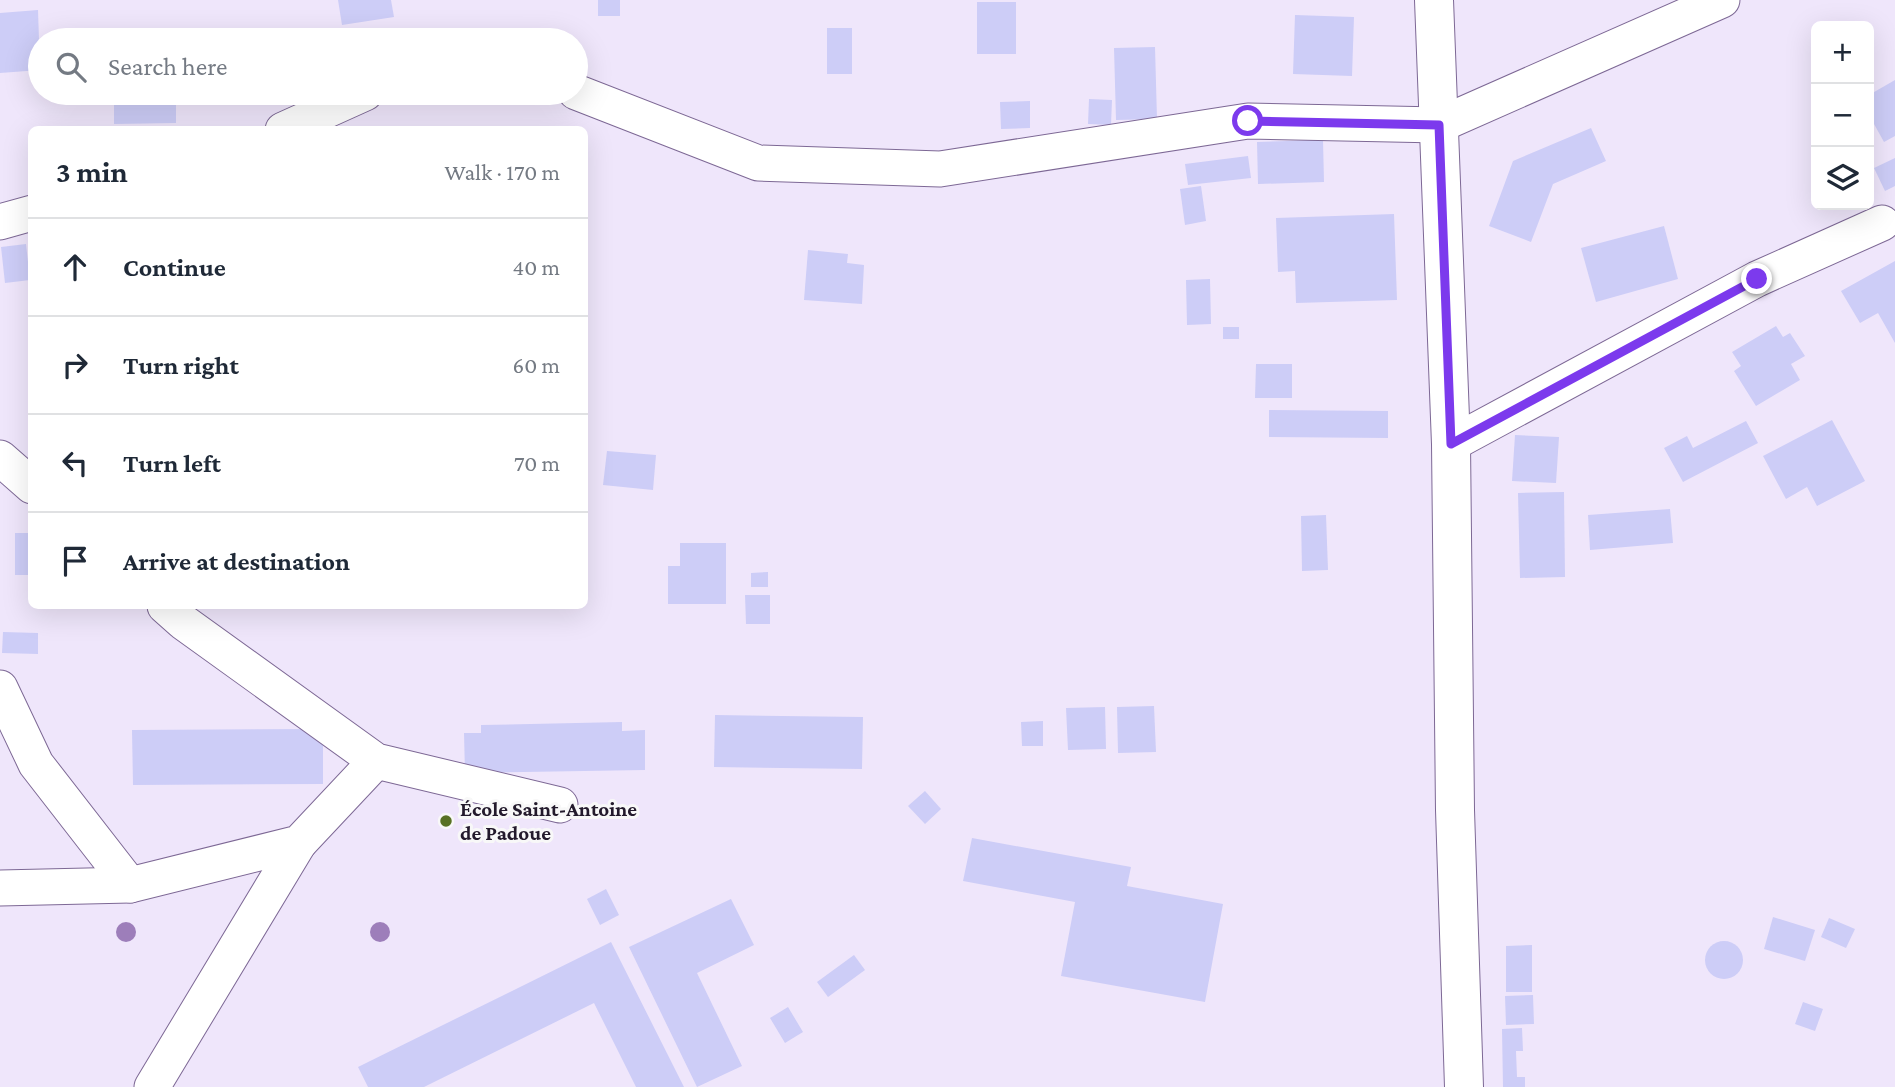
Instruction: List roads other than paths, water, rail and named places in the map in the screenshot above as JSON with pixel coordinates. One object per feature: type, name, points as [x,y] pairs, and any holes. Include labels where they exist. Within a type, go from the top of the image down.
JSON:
[{"type":"main road","points":[[1434,0],[1451,444],[1455,810],[1464,1087]]},
{"type":"street","points":[[588,97],[758,163],[940,169],[1248,121],[1439,125],[1723,0]]},
{"type":"street","points":[[292,126],[338,105]]},
{"type":"street","points":[[0,222],[28,213]]},
{"type":"street","points":[[1451,444],[1757,279],[1882,223]]},
{"type":"street","points":[[0,458],[28,482]]},
{"type":"street","points":[[168,609],[376,761],[561,805]]},
{"type":"street","points":[[0,688],[36,764],[130,885]]},
{"type":"street","points":[[152,1087],[299,842],[376,761]]},
{"type":"street","points":[[0,888],[130,885],[299,842]]},
{"type":"place","name":"École Saint-Antoine de Padoue","points":[[446,821]]}]
